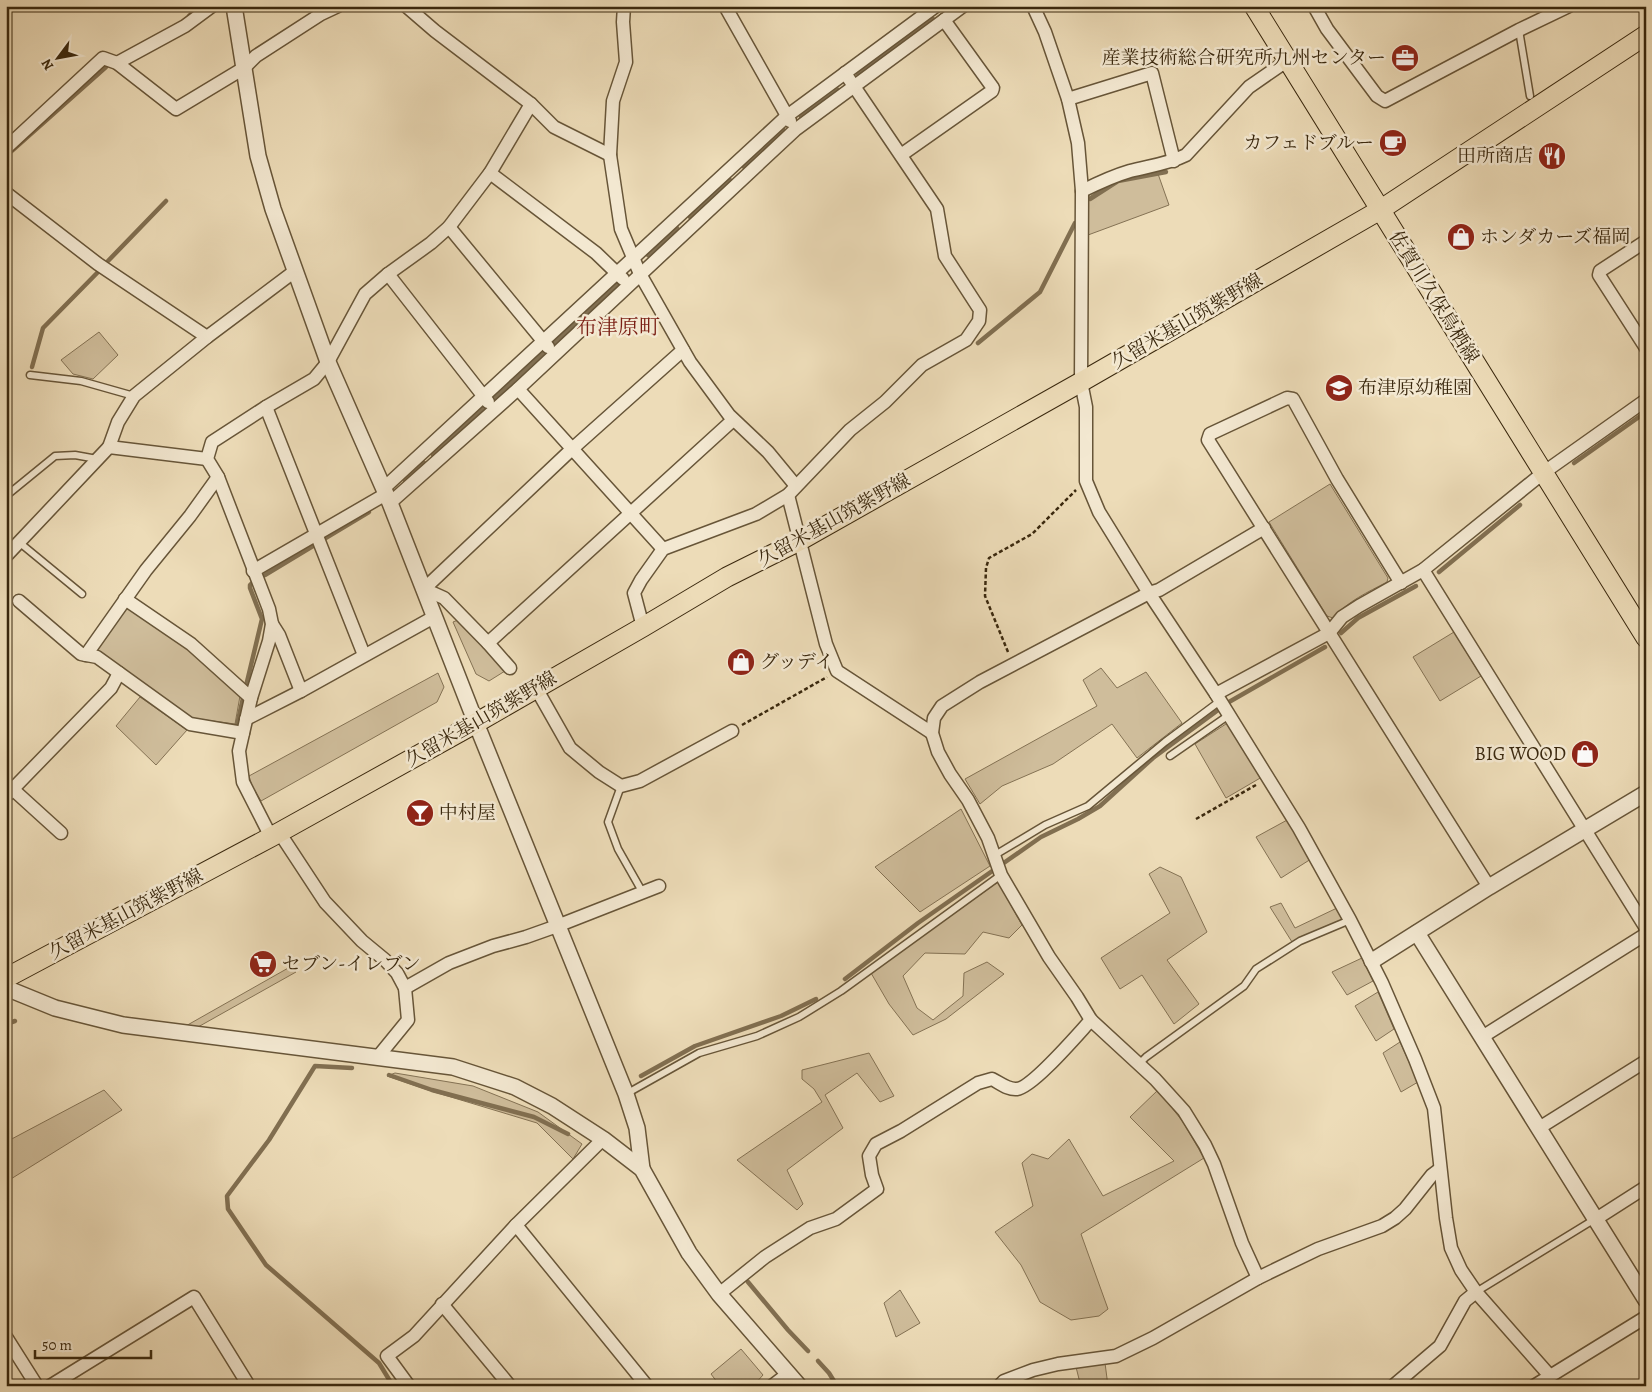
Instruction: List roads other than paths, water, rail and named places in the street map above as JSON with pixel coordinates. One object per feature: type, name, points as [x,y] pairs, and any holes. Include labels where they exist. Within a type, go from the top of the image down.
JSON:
[{"type":"main road","name":"佐賀川久保鳥栖線","points":[[1254,6],[1646,638]]},
{"type":"main road","name":"久留米基山筑紫野線","points":[[6,978],[275,834],[476,723],[727,577],[799,541],[1380,210],[1646,34]]},
{"type":"street","points":[[117,63],[185,26],[212,6]]},
{"type":"street","points":[[234,6],[258,156],[273,209],[328,362],[386,495],[557,926],[626,1094],[637,1128],[642,1169],[689,1253],[720,1294],[789,1372],[799,1386]]},
{"type":"street","points":[[6,148],[103,58],[117,63],[176,108],[244,68],[264,51],[321,14],[338,6]]},
{"type":"street","points":[[406,6],[435,31],[531,104],[554,127],[610,156]]},
{"type":"street","points":[[624,6],[623,22],[626,62],[613,101],[610,156],[621,229],[640,274],[690,362],[733,420],[768,452],[792,491],[799,541],[826,644],[836,671],[932,733]]},
{"type":"street","points":[[725,6],[795,130]]},
{"type":"street","points":[[254,571],[386,495],[495,409],[795,130],[964,6]]},
{"type":"street","points":[[1033,6],[1045,32],[1068,99],[1078,143],[1082,191],[1081,382],[1086,407],[1086,481],[1099,512],[1149,593],[1218,697],[1299,828],[1372,961],[1415,1059],[1434,1108],[1451,1248],[1461,1270],[1476,1292],[1550,1376]]},
{"type":"street","points":[[1314,6],[1327,29],[1378,96],[1385,101],[1519,30],[1569,6]]},
{"type":"street","points":[[386,495],[483,397],[542,341],[634,259],[787,116],[933,7],[993,88],[992,91],[901,155]]},
{"type":"street","points":[[1082,191],[1106,179],[1174,161],[1186,155],[1249,88],[1288,60]]},
{"type":"street","points":[[643,627],[634,593],[663,549],[756,514],[792,491],[850,430],[885,402],[922,365],[966,340],[979,321],[980,310],[945,256],[937,208],[845,73]]},
{"type":"street","points":[[1068,99],[1152,73],[1174,161]]},
{"type":"street","points":[[301,691],[279,634],[272,624],[269,609],[218,477],[207,459],[212,442],[314,379],[328,362],[365,294],[450,227],[490,173],[531,104]]},
{"type":"street","points":[[490,173],[596,254],[629,284]]},
{"type":"street","points":[[6,193],[98,264],[206,337]]},
{"type":"street","points":[[450,227],[542,341],[555,354]]},
{"type":"street","points":[[1646,241],[1600,271],[1599,275],[1646,348]]},
{"type":"street","points":[[6,556],[110,447],[118,422],[134,396],[206,337],[295,271]]},
{"type":"street","points":[[388,274],[483,397],[495,409]]},
{"type":"street","points":[[424,589],[572,449],[683,350]]},
{"type":"street","points":[[518,389],[663,549]]},
{"type":"street","points":[[1401,583],[1337,479],[1293,399],[1287,398],[1210,434],[1208,440],[1489,887]]},
{"type":"street","points":[[1218,697],[1329,633],[1342,617],[1424,570],[1543,473],[1646,400]]},
{"type":"street","points":[[266,407],[364,655]]},
{"type":"street","points":[[488,643],[733,420]]},
{"type":"street","points":[[110,447],[207,459]]},
{"type":"street","points":[[86,655],[218,477]]},
{"type":"street","points":[[1258,1278],[1242,1243],[1214,1164],[1204,1145],[1184,1112],[1156,1079],[1090,1020],[1077,997],[1048,957],[1001,874],[996,857],[968,800],[938,752],[932,733],[934,718],[942,706],[1013,663],[1149,593],[1159,590],[1264,528]]},
{"type":"street","points":[[1424,570],[1646,928]]},
{"type":"street","points":[[424,589],[444,598],[510,668]]},
{"type":"street","points":[[125,600],[191,644],[251,698]]},
{"type":"street","points":[[19,601],[81,654],[97,657],[190,724],[243,733]]},
{"type":"street","points":[[246,719],[301,691],[434,617]]},
{"type":"street","points":[[272,624],[251,698],[239,751],[244,782],[275,834],[325,902],[362,941],[385,960],[397,973],[405,988],[408,1020],[377,1058]]},
{"type":"street","points":[[61,833],[8,790],[111,688],[119,673]]},
{"type":"street","points":[[536,688],[570,748],[599,772],[622,786],[640,781],[732,731]]},
{"type":"street","points":[[1372,961],[1489,887],[1646,793]]},
{"type":"street","points":[[405,988],[449,962],[557,926],[659,886]]},
{"type":"street","points":[[1417,933],[1646,1300]]},
{"type":"street","points":[[1482,1037],[1646,934]]},
{"type":"street","points":[[6,988],[55,1008],[122,1025],[454,1067],[515,1088],[552,1106],[604,1139],[642,1169]]},
{"type":"street","points":[[720,1294],[765,1258],[810,1228],[836,1218],[876,1189],[869,1156],[876,1144],[901,1131],[978,1083],[992,1079],[1007,1088],[1024,1088],[1090,1020]]},
{"type":"street","points":[[1539,1128],[1646,1061]]},
{"type":"street","points":[[409,1386],[388,1356],[414,1336],[516,1225],[604,1139]]},
{"type":"street","points":[[999,1386],[1004,1381],[1033,1370],[1058,1364],[1116,1356],[1153,1338],[1258,1278],[1318,1249],[1382,1226],[1405,1209],[1432,1175],[1440,1169]]},
{"type":"street","points":[[1596,1218],[1646,1187]]},
{"type":"street","points":[[516,1225],[647,1386]]},
{"type":"street","points":[[1393,1386],[1440,1346],[1465,1301],[1476,1292]]},
{"type":"street","points":[[50,1386],[194,1297],[249,1386]]},
{"type":"street","points":[[442,1304],[510,1386]]},
{"type":"street","points":[[1534,1386],[1646,1317]]},
{"type":"street","points":[[6,1337],[37,1386]]},
{"type":"street","points":[[772,1386],[789,1372]]},
{"type":"lane","points":[[1519,30],[1530,96]]},
{"type":"lane","points":[[30,375],[81,381],[134,396]]},
{"type":"lane","points":[[6,496],[55,456],[75,455],[98,459]]},
{"type":"lane","points":[[20,543],[82,594]]},
{"type":"lane","points":[[996,857],[1045,825],[1088,806],[1218,697]]},
{"type":"lane","points":[[1170,756],[1229,715]]},
{"type":"lane","points":[[622,786],[608,822],[618,849],[643,893]]},
{"type":"lane","points":[[626,1094],[699,1053],[757,1036],[799,1017],[841,990],[1001,874]]},
{"type":"lane","points":[[1139,1064],[1146,1056],[1244,986],[1256,969],[1300,941],[1350,920]]},
{"type":"lane","points":[[1476,1292],[1596,1218]]},
{"type":"waterway","points":[[189,16],[200,6]]},
{"type":"waterway","points":[[945,10],[950,6]]},
{"type":"waterway","points":[[858,74],[933,19]]},
{"type":"waterway","points":[[6,156],[106,67]]},
{"type":"waterway","points":[[801,117],[838,90]]},
{"type":"waterway","points":[[744,167],[783,129]]},
{"type":"waterway","points":[[1090,199],[1118,181],[1166,172]]},
{"type":"waterway","points":[[690,217],[730,180]]},
{"type":"waterway","points":[[108,261],[166,201]]},
{"type":"waterway","points":[[978,343],[1040,292],[1075,223]]},
{"type":"waterway","points":[[648,255],[677,228]]},
{"type":"waterway","points":[[32,367],[43,328],[99,271]]},
{"type":"waterway","points":[[553,344],[617,284]]},
{"type":"waterway","points":[[494,399],[543,353]]},
{"type":"waterway","points":[[433,455],[484,407]]},
{"type":"waterway","points":[[1574,463],[1646,412]]},
{"type":"waterway","points":[[405,481],[424,463]]},
{"type":"waterway","points":[[1439,572],[1520,505]]},
{"type":"waterway","points":[[324,539],[369,512]]},
{"type":"waterway","points":[[265,575],[313,546]]},
{"type":"waterway","points":[[246,686],[262,619],[250,588],[252,583]]},
{"type":"waterway","points":[[1341,633],[1358,618],[1416,586]]},
{"type":"waterway","points":[[845,979],[918,923],[1041,837],[1100,806],[1153,758],[1229,702],[1325,647]]},
{"type":"waterway","points":[[237,725],[243,698]]},
{"type":"waterway","points":[[641,1076],[695,1046],[781,1016],[816,999]]},
{"type":"waterway","points":[[6,1024],[15,1021]]},
{"type":"waterway","points":[[352,1068],[315,1066],[269,1140],[227,1196],[228,1209],[266,1265],[379,1363],[393,1386]]},
{"type":"waterway","points":[[389,1075],[432,1090],[534,1117],[568,1134]]},
{"type":"waterway","points":[[748,1282],[808,1351]]},
{"type":"waterway","points":[[818,1361],[837,1386]]},
{"type":"place","name":"産業技術総合研究所九州センター","points":[[1405,58]]},
{"type":"place","name":"カフェドブルー","points":[[1393,143]]},
{"type":"place","name":"田所商店","points":[[1552,156]]},
{"type":"place","name":"ホンダカーズ福岡","points":[[1461,237]]},
{"type":"place","name":"布津原幼稚園","points":[[1339,388]]},
{"type":"place","name":"グッデイ","points":[[741,662]]},
{"type":"place","name":"BIG WOOD","points":[[1585,754]]},
{"type":"place","name":"中村屋","points":[[420,813]]},
{"type":"place","name":"セブン-イレブン","points":[[263,964]]},
{"type":"district","name":"布津原町","points":[[618,327]]}]
